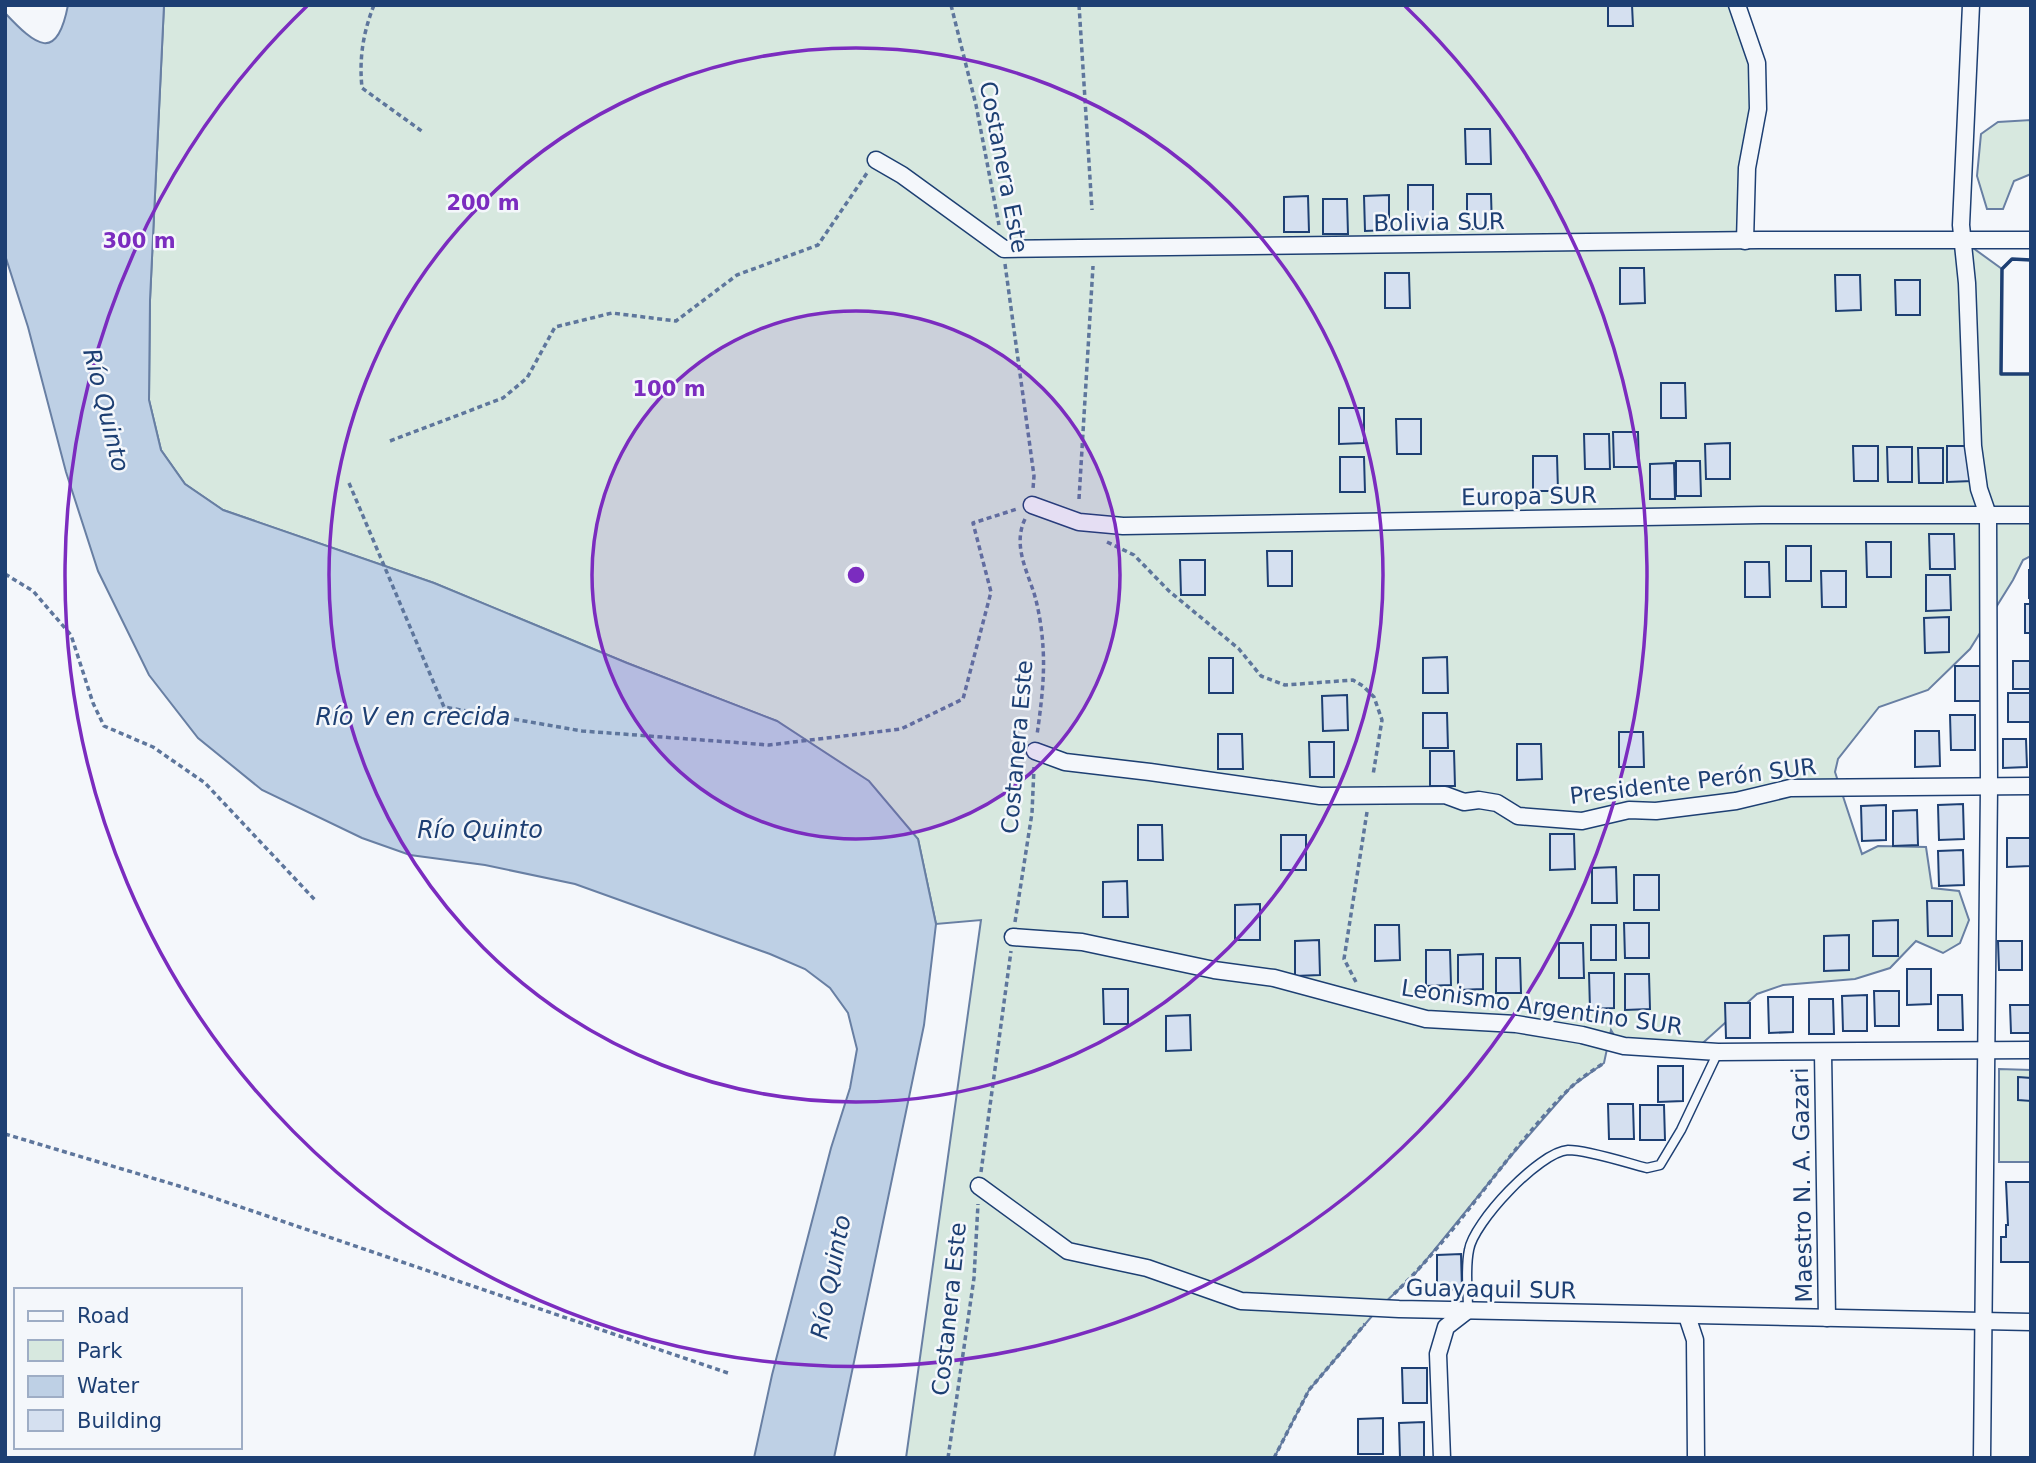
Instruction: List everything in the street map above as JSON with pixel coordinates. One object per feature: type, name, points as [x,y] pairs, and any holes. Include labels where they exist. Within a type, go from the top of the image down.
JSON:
[{"type":"street","points":[[1737,5],[1757,63],[1758,109],[1747,168],[1745,241]]},
{"type":"street","points":[[1971,5],[1962,240],[1967,283],[1973,446],[1979,489],[1988,515],[1989,787],[1982,1458]]},
{"type":"street","points":[[876,160],[902,175],[1003,249]]},
{"type":"street","name":"Bolivia SUR","points":[[1003,249],[2031,240]]},
{"type":"street","name":"Europa SUR","points":[[1032,505],[1079,522],[1123,526],[1762,515],[2031,516]]},
{"type":"street","name":"Presidente Perón SUR","points":[[1035,751],[1065,762],[1320,796],[1445,794],[1464,802],[1479,800],[1497,803],[1518,816],[1582,821],[1629,810],[1656,811],[1736,801],[1790,788],[2031,786]]},
{"type":"street","name":"Leonismo Argentino SUR","points":[[1013,937],[1082,942],[1214,970],[1274,978],[1426,1018],[1516,1024],[1582,1035],[1624,1046],[1718,1052],[2031,1050]]},
{"type":"street","name":"Maestro N. A. Gazari","points":[[1823,1052],[1827,1318]]},
{"type":"street","name":"Guayaquil SUR","points":[[979,1186],[1068,1251],[1147,1268],[1241,1301],[1378,1309],[2031,1322]]},
{"type":"street","points":[[1442,1458],[1438,1354],[1446,1327],[1468,1310]]},
{"type":"street","points":[[1687,1317],[1695,1340],[1696,1458]]},
{"type":"lane","points":[[1468,1310],[1469,1249],[1476,1230],[1531,1168],[1552,1154],[1569,1150],[1647,1168],[1660,1165],[1681,1130],[1718,1052]]},
{"type":"path","points":[[374,5],[363,30],[360,69],[362,88],[423,132]]},
{"type":"path","name":"Costanera Este","points":[[948,1458],[974,1278],[979,1186],[1032,813],[1043,646],[1035,596],[1021,558],[1020,530],[1032,505],[1034,477],[1003,249],[976,105],[951,5]]},
{"type":"path","points":[[1079,5],[1091,210]]},
{"type":"path","points":[[390,441],[502,398],[527,378],[555,327],[612,313],[676,321],[737,275],[818,245],[876,160]]},
{"type":"path","points":[[1079,499],[1093,266]]},
{"type":"path","points":[[349,484],[444,707],[582,731],[769,745],[901,729],[963,699],[991,592],[972,523],[1032,505]]},
{"type":"path","points":[[1100,539],[1134,555],[1169,591],[1239,649],[1261,676],[1285,685],[1353,680],[1363,686],[1374,697],[1382,720],[1373,775]]},
{"type":"path","points":[[5,574],[33,591],[71,635],[93,703],[104,726],[153,747],[205,783],[315,900]]},
{"type":"path","points":[[1362,986],[1354,980],[1344,959],[1368,806]]},
{"type":"path","points":[[1274,1458],[1309,1390],[1378,1309],[1414,1275],[1571,1087],[1604,1063]]},
{"type":"path","points":[[5,1134],[179,1186],[729,1373]]},
{"type":"green space","points":[[164,5],[1737,5],[1757,63],[1745,238],[1962,240],[2002,269],[2001,374],[2031,374],[2031,556],[2023,560],[1970,649],[1928,690],[1879,707],[1838,759],[1835,772],[1862,854],[1878,846],[1926,847],[1932,888],[1959,891],[1969,920],[1960,943],[1943,953],[1916,941],[1890,968],[1855,979],[1783,985],[1757,994],[1694,1051],[1618,1042],[1611,1030],[1604,1063],[1571,1087],[1414,1275],[1378,1309],[1309,1390],[1274,1458],[906,1458],[981,920],[936,924],[918,839],[777,721],[627,663],[434,583],[223,510],[185,484],[161,450],[149,400],[150,300]]},
{"type":"green space","points":[[2031,120],[2031,174],[2014,181],[2003,209],[1987,209],[1977,176],[1981,134],[1998,122]]},
{"type":"green space","points":[[1999,1069],[2031,1070],[2031,1162],[1999,1162]]},
{"type":"water","name":"Río V en crecida","points":[[68,5],[164,5],[150,300],[149,400],[161,450],[185,484],[223,510],[434,583],[627,663],[777,721],[869,781],[918,839],[936,924],[924,1025],[834,1458],[754,1458],[772,1375],[831,1148],[850,1088],[857,1049],[848,1013],[830,988],[805,969],[770,954],[575,884],[485,865],[410,855],[362,838],[262,790],[198,738],[149,675],[98,571],[66,472],[28,327],[5,255],[5,13],[26,34],[44,43],[51,42],[58,35]]},
{"type":"building","points":[[1608,5],[1632,5],[1633,26],[1608,26]]},
{"type":"building","points":[[1465,129],[1490,129],[1491,164],[1466,164]]},
{"type":"building","points":[[1408,185],[1433,185],[1433,220],[1408,221]]},
{"type":"building","points":[[1467,194],[1491,194],[1492,229],[1467,229]]},
{"type":"building","points":[[1389,195],[1389,230],[1365,231],[1364,196]]},
{"type":"building","points":[[1308,196],[1309,232],[1284,232],[1284,197]]},
{"type":"building","points":[[1323,199],[1347,199],[1348,234],[1323,234]]},
{"type":"building","points":[[1620,268],[1644,268],[1645,303],[1620,304]]},
{"type":"building","points":[[1385,273],[1409,273],[1410,308],[1385,308]]},
{"type":"building","points":[[1835,275],[1860,275],[1861,310],[1836,311]]},
{"type":"building","points":[[1895,280],[1920,280],[1920,315],[1896,315]]},
{"type":"building","points":[[1661,383],[1685,383],[1686,418],[1661,418]]},
{"type":"building","points":[[1339,408],[1364,408],[1364,443],[1339,444]]},
{"type":"building","points":[[1396,419],[1421,419],[1421,454],[1397,454]]},
{"type":"building","points":[[1613,432],[1638,432],[1639,467],[1614,467]]},
{"type":"building","points":[[1584,434],[1609,434],[1610,469],[1585,469]]},
{"type":"building","points":[[1730,443],[1730,479],[1706,479],[1705,444]]},
{"type":"building","points":[[1853,446],[1878,446],[1878,481],[1854,481]]},
{"type":"building","points":[[1947,446],[1971,446],[1972,481],[1947,482]]},
{"type":"building","points":[[1887,447],[1912,447],[1912,482],[1888,482]]},
{"type":"building","points":[[1918,448],[1943,448],[1943,483],[1919,483]]},
{"type":"building","points":[[1533,456],[1557,456],[1558,491],[1533,491]]},
{"type":"building","points":[[1340,457],[1364,457],[1365,492],[1340,492]]},
{"type":"building","points":[[1676,461],[1700,461],[1701,496],[1676,496]]},
{"type":"building","points":[[1674,463],[1675,499],[1650,499],[1650,464]]},
{"type":"building","points":[[1929,534],[1954,534],[1955,569],[1930,569]]},
{"type":"building","points":[[1866,542],[1891,542],[1891,577],[1867,577]]},
{"type":"building","points":[[1786,546],[1811,546],[1811,581],[1786,581]]},
{"type":"building","points":[[1267,551],[1292,551],[1292,586],[1268,586]]},
{"type":"building","points":[[1180,560],[1205,560],[1205,595],[1181,595]]},
{"type":"building","points":[[1745,562],[1769,562],[1770,597],[1745,597]]},
{"type":"building","points":[[2031,570],[2031,598],[2029,598]]},
{"type":"building","points":[[1821,571],[1846,571],[1846,607],[1822,607]]},
{"type":"building","points":[[1926,575],[1950,575],[1951,610],[1926,611]]},
{"type":"building","points":[[2025,604],[2031,604],[2031,633],[2025,633]]},
{"type":"building","points":[[1949,617],[1949,652],[1925,653],[1924,618]]},
{"type":"building","points":[[1447,657],[1448,693],[1423,693],[1423,658]]},
{"type":"building","points":[[1209,658],[1233,658],[1233,693],[1209,693]]},
{"type":"building","points":[[2013,661],[2031,661],[2031,689],[2013,689]]},
{"type":"building","points":[[1955,666],[1980,666],[1980,701],[1955,701]]},
{"type":"building","points":[[2008,693],[2031,693],[2031,722],[2008,722]]},
{"type":"building","points":[[1347,695],[1348,730],[1323,731],[1322,696]]},
{"type":"building","points":[[1423,713],[1447,713],[1448,748],[1423,748]]},
{"type":"building","points":[[1950,715],[1975,715],[1975,750],[1951,750]]},
{"type":"building","points":[[1915,731],[1939,731],[1940,766],[1915,767]]},
{"type":"building","points":[[1619,732],[1643,732],[1644,767],[1619,767]]},
{"type":"building","points":[[1218,734],[1242,734],[1243,769],[1218,769]]},
{"type":"building","points":[[2003,739],[2026,739],[2027,767],[2003,768]]},
{"type":"building","points":[[1309,742],[1334,742],[1334,777],[1310,777]]},
{"type":"building","points":[[1517,744],[1541,744],[1542,779],[1517,780]]},
{"type":"building","points":[[1430,751],[1454,751],[1455,786],[1430,786]]},
{"type":"building","points":[[1963,804],[1964,839],[1939,840],[1938,805]]},
{"type":"building","points":[[1886,805],[1886,840],[1862,841],[1861,806]]},
{"type":"building","points":[[1917,810],[1918,845],[1893,846],[1893,811]]},
{"type":"building","points":[[1138,825],[1162,825],[1163,860],[1138,860]]},
{"type":"building","points":[[1550,834],[1574,834],[1575,869],[1550,870]]},
{"type":"building","points":[[1281,835],[1306,835],[1306,870],[1281,870]]},
{"type":"building","points":[[2007,838],[2030,838],[2030,866],[2007,867]]},
{"type":"building","points":[[1963,850],[1964,885],[1939,886],[1938,851]]},
{"type":"building","points":[[1616,867],[1617,903],[1592,903],[1592,868]]},
{"type":"building","points":[[1634,875],[1659,875],[1659,910],[1634,910]]},
{"type":"building","points":[[1127,881],[1128,917],[1103,917],[1103,882]]},
{"type":"building","points":[[1927,901],[1952,901],[1952,936],[1928,936]]},
{"type":"building","points":[[1260,904],[1260,940],[1235,940],[1235,905]]},
{"type":"building","points":[[1898,920],[1898,956],[1873,956],[1873,921]]},
{"type":"building","points":[[1624,923],[1649,923],[1649,958],[1625,958]]},
{"type":"building","points":[[1375,925],[1399,925],[1400,960],[1375,961]]},
{"type":"building","points":[[1591,925],[1616,925],[1616,960],[1591,960]]},
{"type":"building","points":[[1849,935],[1849,970],[1824,971],[1824,936]]},
{"type":"building","points":[[1319,940],[1320,975],[1295,976],[1295,941]]},
{"type":"building","points":[[1998,941],[2022,941],[2022,970],[1999,970]]},
{"type":"building","points":[[1559,943],[1583,943],[1584,978],[1559,978]]},
{"type":"building","points":[[1426,950],[1450,950],[1451,985],[1426,986]]},
{"type":"building","points":[[1483,954],[1483,989],[1458,990],[1458,955]]},
{"type":"building","points":[[1496,958],[1520,958],[1521,993],[1496,993]]},
{"type":"building","points":[[1907,969],[1931,969],[1931,1004],[1907,1005]]},
{"type":"building","points":[[1589,973],[1614,973],[1614,1008],[1590,1009]]},
{"type":"building","points":[[1625,974],[1649,974],[1650,1009],[1625,1010]]},
{"type":"building","points":[[1103,989],[1128,989],[1128,1024],[1104,1024]]},
{"type":"building","points":[[1874,991],[1899,991],[1899,1026],[1875,1026]]},
{"type":"building","points":[[1867,995],[1867,1031],[1843,1031],[1842,996]]},
{"type":"building","points":[[1938,995],[1962,995],[1963,1030],[1938,1030]]},
{"type":"building","points":[[1768,997],[1793,997],[1793,1032],[1769,1033]]},
{"type":"building","points":[[1809,999],[1833,999],[1834,1034],[1809,1034]]},
{"type":"building","points":[[1725,1003],[1750,1003],[1750,1038],[1726,1038]]},
{"type":"building","points":[[2010,1005],[2031,1005],[2031,1033],[2011,1033]]},
{"type":"building","points":[[1190,1015],[1191,1050],[1166,1051],[1166,1016]]},
{"type":"building","points":[[1658,1066],[1683,1066],[1683,1101],[1658,1102]]},
{"type":"building","points":[[2018,1077],[2031,1078],[2031,1101],[2018,1100]]},
{"type":"building","points":[[1608,1104],[1633,1104],[1634,1139],[1609,1139]]},
{"type":"building","points":[[1640,1105],[1664,1105],[1665,1140],[1640,1140]]},
{"type":"building","points":[[2006,1182],[2031,1182],[2031,1262],[2001,1262],[2001,1237],[2006,1237],[2008,1225]]},
{"type":"building","points":[[1461,1254],[1462,1289],[1437,1290],[1437,1255]]},
{"type":"building","points":[[1402,1368],[1427,1368],[1427,1403],[1403,1403]]},
{"type":"building","points":[[1383,1418],[1383,1454],[1358,1454],[1358,1419]]},
{"type":"building","points":[[1424,1422],[1424,1457],[1400,1458],[1399,1423]]},
{"type":"wall","points":[[2031,260],[2012,259],[2002,269],[2001,374],[2031,374]]},
{"type":"water label","name":"Río Quinto","points":[[106,410]]},
{"type":"water label","name":"Río Quinto","points":[[480,830]]},
{"type":"water label","name":"Río Quinto","points":[[831,1277]]}]
